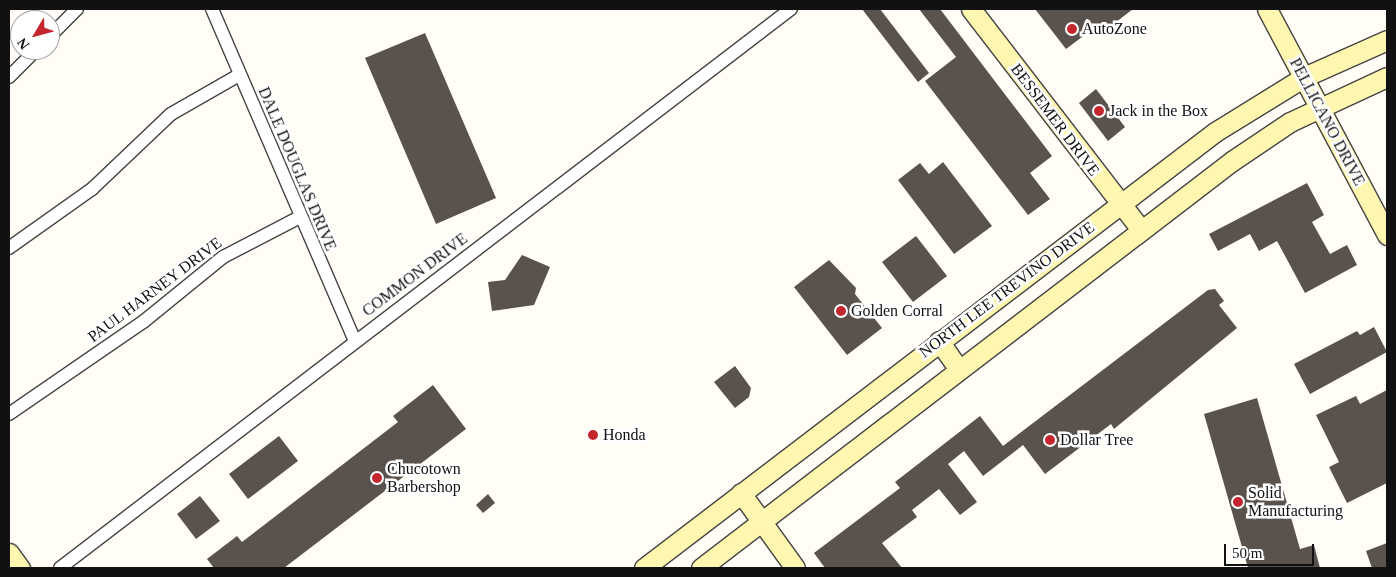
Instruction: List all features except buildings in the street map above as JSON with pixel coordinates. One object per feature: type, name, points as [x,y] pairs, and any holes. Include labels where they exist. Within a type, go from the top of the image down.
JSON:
[{"type":"main road","name":"BESSEMER DRIVE","points":[[971,9],[1141,230]]},
{"type":"main road","name":"PELLICANO DRIVE","points":[[1267,9],[1387,235]]},
{"type":"main road","name":"NORTH LEE TREVINO DRIVE","points":[[644,568],[1215,132],[1304,77],[1387,40]]},
{"type":"main road","name":"NORTH LEE TREVINO DRIVE","points":[[701,568],[1141,230],[1269,135],[1320,107],[1387,77]]},
{"type":"main road","points":[[939,341],[959,370]]},
{"type":"main road","points":[[741,493],[795,568]]},
{"type":"main road","points":[[9,553],[20,568]]},
{"type":"street","points":[[60,26],[77,9]]},
{"type":"street","name":"DALE DOUGLAS DRIVE","points":[[212,9],[300,217],[355,340]]},
{"type":"street","name":"COMMON DRIVE","points":[[60,568],[355,340],[790,9]]},
{"type":"street","points":[[9,76],[26,60]]},
{"type":"street","points":[[9,248],[92,190],[170,114],[239,75]]},
{"type":"street","name":"PAUL HARNEY DRIVE","points":[[9,414],[143,322],[223,257],[300,217]]},
{"type":"place","name":"AutoZone","points":[[1072,29]]},
{"type":"place","name":"Jack in the Box","points":[[1099,111]]},
{"type":"place","name":"Golden Corral","points":[[841,311]]},
{"type":"place","name":"Honda","points":[[593,435]]},
{"type":"place","name":"Dollar Tree","points":[[1050,440]]},
{"type":"place","name":"Chucotown Barbershop","points":[[377,478]]},
{"type":"place","name":"Solid Manufacturing","points":[[1238,502]]}]
